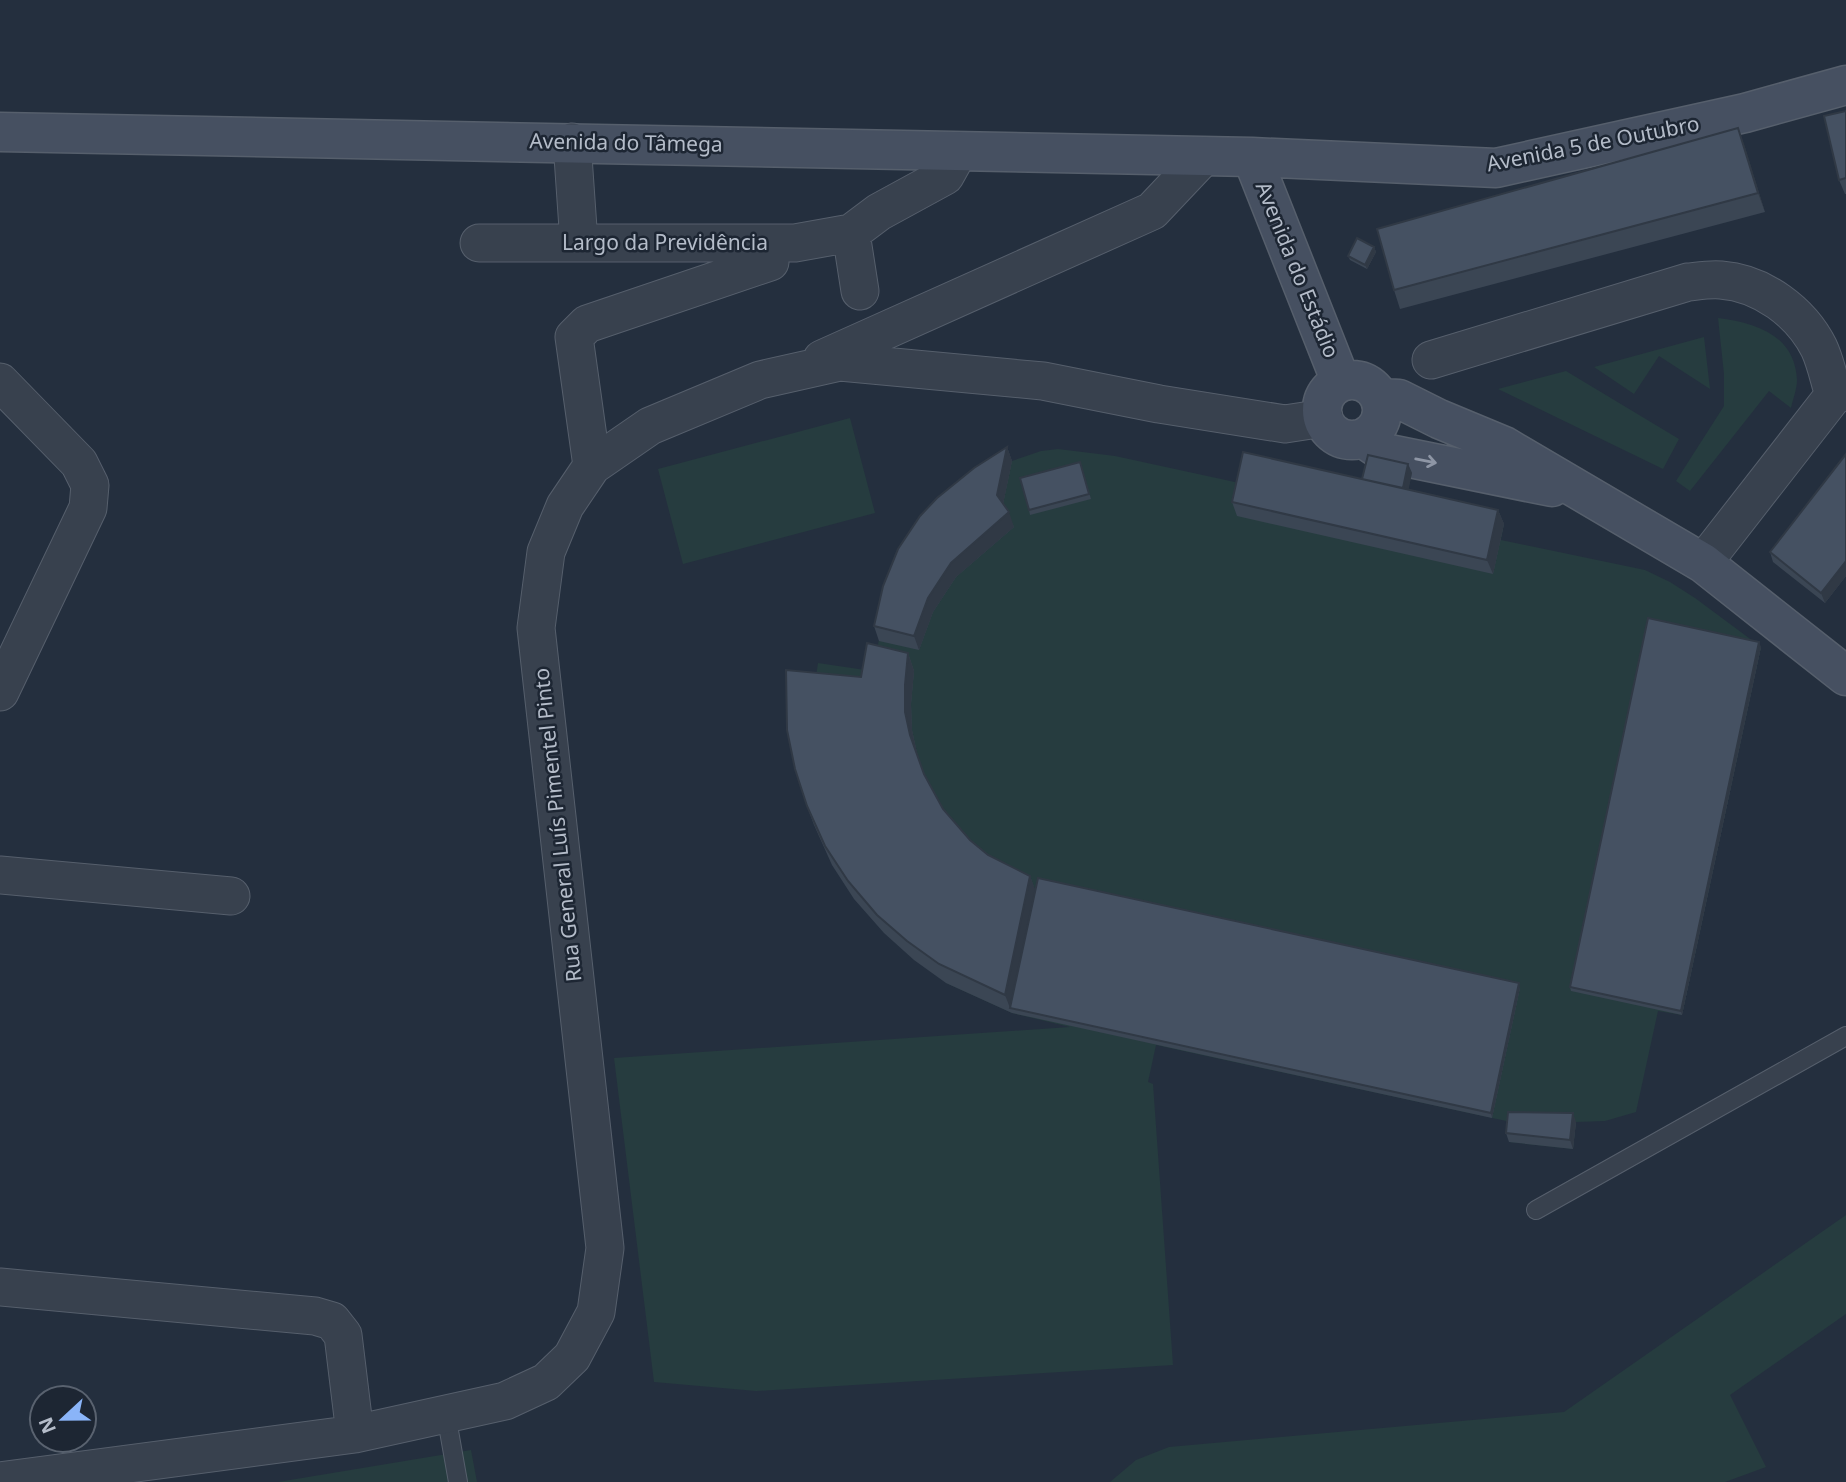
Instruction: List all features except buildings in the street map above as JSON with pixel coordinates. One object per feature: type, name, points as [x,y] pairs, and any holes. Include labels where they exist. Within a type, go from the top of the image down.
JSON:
[{"type":"main road","name":"Avenida 5 de Outubro","points":[[1252,157],[1496,168],[1745,113],[1846,85]]},
{"type":"main road","name":"Avenida do Tâmega","points":[[0,132],[1252,157]]},
{"type":"main road","name":"Avenida do Estádio","points":[[1252,157],[1341,382]]},
{"type":"main road","name":"Avenida do Estádio","points":[[1582,494],[1385,453],[1363,438],[1344,438],[1328,427],[1324,418],[1325,397],[1341,382],[1364,382],[1380,398],[1399,399],[1503,446],[1703,563],[1846,676]]},
{"type":"main road","points":[[1363,438],[1378,426],[1381,417],[1380,398]]},
{"type":"street","points":[[572,142],[579,243]]},
{"type":"street","points":[[860,291],[851,233],[879,212],[946,176],[959,151]]},
{"type":"street","points":[[792,372],[1152,211],[1204,156]]},
{"type":"street","name":"Largo da Previdência","points":[[479,243],[795,243],[851,233]]},
{"type":"street","points":[[592,466],[575,337],[587,324],[771,262]]},
{"type":"street","points":[[1432,360],[1688,282],[1721,279],[1760,290],[1787,307],[1808,327],[1840,394],[1703,563]]},
{"type":"street","name":"Rua General Luís Pimentel Pinto","points":[[0,1481],[355,1434],[505,1401],[546,1382],[572,1357],[596,1312],[605,1248],[536,628],[545,552],[565,506],[592,466],[650,426],[760,380],[840,362],[1043,381],[1159,404],[1285,424],[1324,418]]},
{"type":"street","points":[[0,382],[79,463],[90,485],[88,508],[0,692]]},
{"type":"street","points":[[0,876],[230,897]]},
{"type":"street","points":[[0,1287],[315,1316],[332,1321],[343,1335],[355,1434]]},
{"type":"lane","points":[[1536,1209],[1846,1036]]},
{"type":"lane","points":[[446,1414],[458,1482]]},
{"type":"green space","points":[[1718,318],[1746,323],[1771,334],[1781,342],[1795,365],[1796,387],[1791,408],[1769,391],[1690,491],[1676,481],[1724,406],[1724,374]]},
{"type":"green space","points":[[1704,337],[1710,389],[1659,356],[1634,394],[1594,367]]},
{"type":"green space","points":[[1566,371],[1679,439],[1663,469],[1498,389]]},
{"type":"green space","points":[[850,418],[875,513],[683,564],[658,469]]},
{"type":"green space","points":[[1058,449],[1115,456],[1244,484],[1406,501],[1504,524],[1501,540],[1645,570],[1695,598],[1761,647],[1682,1015],[1658,1011],[1636,1112],[1605,1121],[1576,1122],[1573,1149],[1509,1142],[1511,1122],[1156,1045],[1148,1082],[1153,1084],[1173,1365],[756,1391],[654,1382],[614,1058],[1070,1027],[1012,1013],[946,983],[814,690],[818,663],[872,671],[888,600],[1012,461],[1041,451]]},
{"type":"green space","points":[[1846,1215],[1846,1314],[1730,1395],[1766,1467],[1725,1482],[1110,1482],[1136,1460],[1169,1447],[1564,1412]]},
{"type":"green space","points":[[471,1450],[477,1482],[278,1482]]}]
